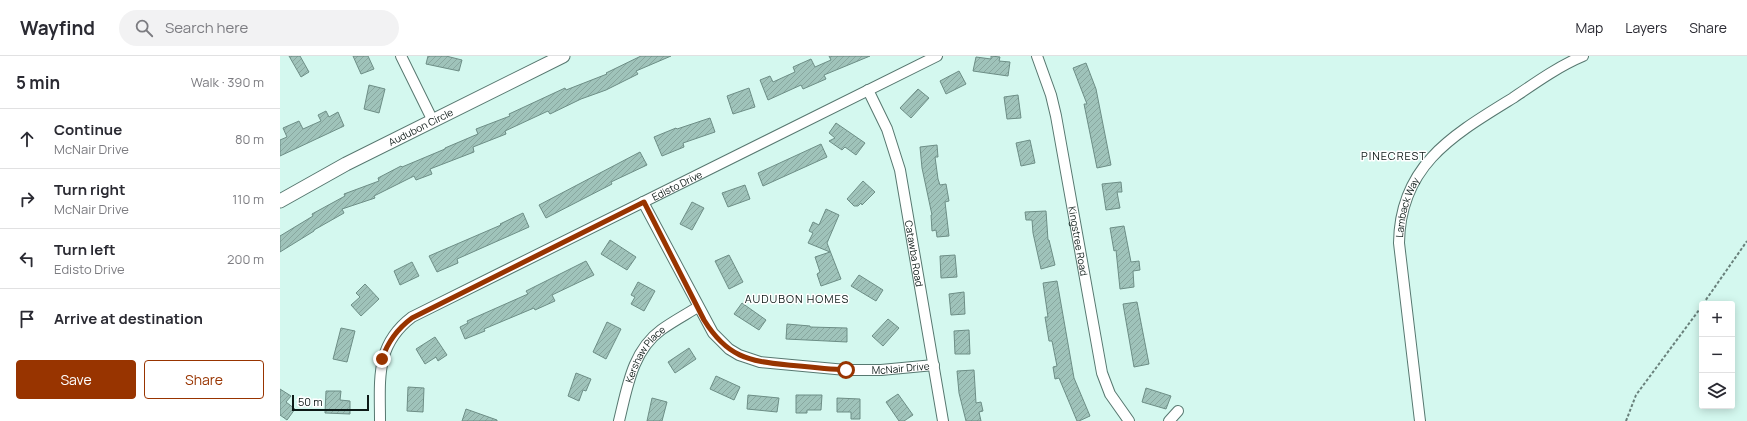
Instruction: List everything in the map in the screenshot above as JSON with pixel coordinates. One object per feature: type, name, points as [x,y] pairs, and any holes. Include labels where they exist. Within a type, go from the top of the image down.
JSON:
[{"type":"street","points":[[400,56],[433,121]]},
{"type":"street","name":"Audubon Circle","points":[[280,201],[346,164],[563,56]]},
{"type":"street","name":"Edisto Drive","points":[[380,421],[380,370],[382,359],[390,340],[404,324],[421,313],[937,56]]},
{"type":"street","name":"Kingstree Road","points":[[1036,56],[1048,88],[1056,116],[1102,373],[1110,394],[1129,421]]},
{"type":"street","name":"Lamback Way","points":[[1420,421],[1399,243],[1401,216],[1409,190],[1423,167],[1442,147],[1484,116],[1536,83],[1584,56]]},
{"type":"street","name":"Catawba Road","points":[[868,90],[887,129],[900,170],[943,421]]},
{"type":"street","name":"McNair Drive","points":[[644,202],[713,333],[720,341],[739,355],[760,362],[846,370],[880,370],[934,364]]},
{"type":"street","name":"Kershaw Place","points":[[618,421],[631,373],[643,350],[660,331],[698,307]]},
{"type":"street","points":[[1169,421],[1178,411]]},
{"type":"path","points":[[1706,301],[1747,241]]},
{"type":"path","points":[[1626,421],[1636,396],[1699,310]]},
{"type":"building","points":[[289,56],[300,56],[309,72],[301,77]]},
{"type":"building","points":[[353,56],[368,56],[374,69],[361,74]]},
{"type":"building","points":[[428,56],[446,56],[462,60],[459,71],[426,64]]},
{"type":"building","points":[[641,56],[671,56],[636,71],[638,74],[606,90],[581,99],[550,114],[548,111],[505,131],[506,134],[473,147],[474,152],[430,169],[432,174],[416,180],[414,176],[374,196],[375,198],[342,209],[344,213],[280,252],[280,236],[313,216],[312,214],[345,196],[344,194],[379,181],[378,178],[401,166],[402,167],[478,134],[476,129],[510,116],[509,114],[565,88],[566,90],[607,74],[606,73]]},
{"type":"building","points":[[829,56],[870,56],[824,75],[826,79],[803,89],[801,85],[768,100],[760,80],[770,76],[773,82],[795,72],[793,67],[811,59],[815,67],[831,60]]},
{"type":"building","points":[[991,56],[1000,57],[999,61],[1010,62],[1008,76],[973,71],[976,57],[991,59]]},
{"type":"building","points":[[1086,63],[1096,89],[1111,165],[1097,168],[1084,104],[1087,104],[1073,68]]},
{"type":"building","points":[[959,71],[966,84],[946,94],[940,81]]},
{"type":"building","points":[[369,85],[385,89],[379,113],[364,109]]},
{"type":"building","points":[[749,88],[755,107],[733,114],[727,96]]},
{"type":"building","points":[[918,89],[929,98],[911,118],[900,108]]},
{"type":"building","points":[[1018,95],[1021,118],[1007,119],[1004,97]]},
{"type":"building","points":[[326,111],[329,117],[338,112],[344,126],[280,156],[280,140],[287,137],[283,128],[299,121],[303,129],[321,121],[318,115]]},
{"type":"building","points":[[710,118],[715,132],[683,143],[684,147],[662,156],[654,137],[676,128],[677,129]]},
{"type":"building","points":[[836,123],[865,143],[856,155],[845,147],[842,150],[829,141],[835,138],[829,133]]},
{"type":"building","points":[[1030,140],[1035,163],[1021,166],[1016,143]]},
{"type":"building","points":[[821,144],[827,157],[763,186],[758,173]]},
{"type":"building","points":[[937,145],[938,157],[935,157],[938,179],[940,185],[946,184],[949,201],[945,202],[949,236],[937,237],[936,230],[932,231],[932,215],[922,168],[920,147]]},
{"type":"building","points":[[640,152],[647,165],[611,182],[612,184],[546,218],[539,205]]},
{"type":"building","points":[[863,181],[875,192],[862,205],[861,203],[858,206],[854,206],[847,199]]},
{"type":"building","points":[[1121,182],[1122,192],[1117,192],[1120,208],[1106,210],[1102,184]]},
{"type":"building","points":[[745,185],[750,199],[728,207],[722,193]]},
{"type":"building","points":[[692,202],[704,208],[692,230],[680,224]]},
{"type":"building","points":[[826,209],[839,215],[827,243],[841,279],[821,286],[817,274],[820,272],[815,257],[830,252],[808,243],[813,233],[809,231],[813,222],[819,225]]},
{"type":"building","points":[[1046,211],[1048,240],[1055,265],[1041,269],[1033,233],[1032,220],[1026,220],[1025,212]]},
{"type":"building","points":[[523,213],[529,227],[457,259],[458,263],[437,272],[429,256],[501,225],[500,224]]},
{"type":"building","points":[[1124,226],[1131,262],[1139,261],[1140,270],[1133,271],[1134,287],[1120,289],[1116,250],[1114,251],[1110,228]]},
{"type":"building","points":[[610,240],[636,257],[627,270],[601,254]]},
{"type":"building","points":[[729,255],[743,282],[729,289],[715,261]]},
{"type":"building","points":[[955,255],[957,277],[941,278],[940,256]]},
{"type":"building","points":[[586,261],[594,275],[552,295],[555,301],[484,329],[485,331],[465,339],[460,327],[468,323],[467,321],[528,294],[526,291]]},
{"type":"building","points":[[412,262],[419,276],[400,285],[394,271]]},
{"type":"building","points":[[859,275],[883,290],[876,301],[851,286]]},
{"type":"building","points":[[1057,281],[1074,378],[1090,416],[1079,421],[1077,421],[1059,378],[1055,379],[1053,367],[1057,366],[1052,341],[1049,341],[1045,317],[1048,317],[1043,283]]},
{"type":"building","points":[[638,282],[655,291],[644,311],[631,304],[635,297],[631,295]]},
{"type":"building","points":[[365,284],[379,299],[361,316],[351,305],[360,297],[356,293]]},
{"type":"building","points":[[964,292],[965,314],[951,315],[949,294]]},
{"type":"building","points":[[1137,302],[1149,364],[1134,367],[1123,304]]},
{"type":"building","points":[[742,303],[766,320],[759,330],[734,314]]},
{"type":"building","points":[[888,319],[899,328],[883,346],[872,336]]},
{"type":"building","points":[[607,322],[621,329],[606,359],[593,352]]},
{"type":"building","points":[[787,324],[810,327],[847,328],[847,342],[786,339]]},
{"type":"building","points":[[341,328],[355,331],[347,362],[333,359]]},
{"type":"building","points":[[969,330],[970,354],[955,354],[954,331]]},
{"type":"building","points":[[435,337],[447,355],[438,361],[436,357],[425,364],[416,349]]},
{"type":"building","points":[[689,348],[696,359],[675,373],[668,362]]},
{"type":"building","points":[[974,370],[976,403],[981,402],[983,411],[979,412],[981,421],[966,421],[959,393],[957,371]]},
{"type":"building","points":[[576,373],[591,379],[586,391],[583,390],[579,401],[568,396]]},
{"type":"building","points":[[716,376],[740,387],[734,400],[710,389]]},
{"type":"building","points":[[408,387],[424,388],[423,412],[407,411]]},
{"type":"building","points":[[1146,388],[1171,396],[1166,409],[1142,402]]},
{"type":"building","points":[[280,389],[291,396],[286,402],[295,409],[287,420],[280,415]]},
{"type":"building","points":[[326,391],[341,391],[340,400],[350,401],[350,414],[325,413]]},
{"type":"building","points":[[898,394],[913,415],[904,421],[899,421],[886,402]]},
{"type":"building","points":[[748,395],[779,398],[777,412],[747,409]]},
{"type":"building","points":[[796,395],[822,395],[821,410],[807,410],[807,413],[796,413]]},
{"type":"building","points":[[652,398],[667,402],[662,421],[647,421]]},
{"type":"building","points":[[837,398],[860,399],[860,419],[851,419],[851,412],[837,412]]},
{"type":"building","points":[[466,409],[497,420],[497,421],[462,421]]},
{"type":"district","name":"PINECREST","points":[[1394,155]]},
{"type":"district","name":"AUDUBON HOMES","points":[[797,298]]},
{"type":"route","points":[[382,359],[385,349],[396,331],[412,318],[644,202],[704,320],[713,333],[729,349],[739,355],[760,362],[846,370]]}]
